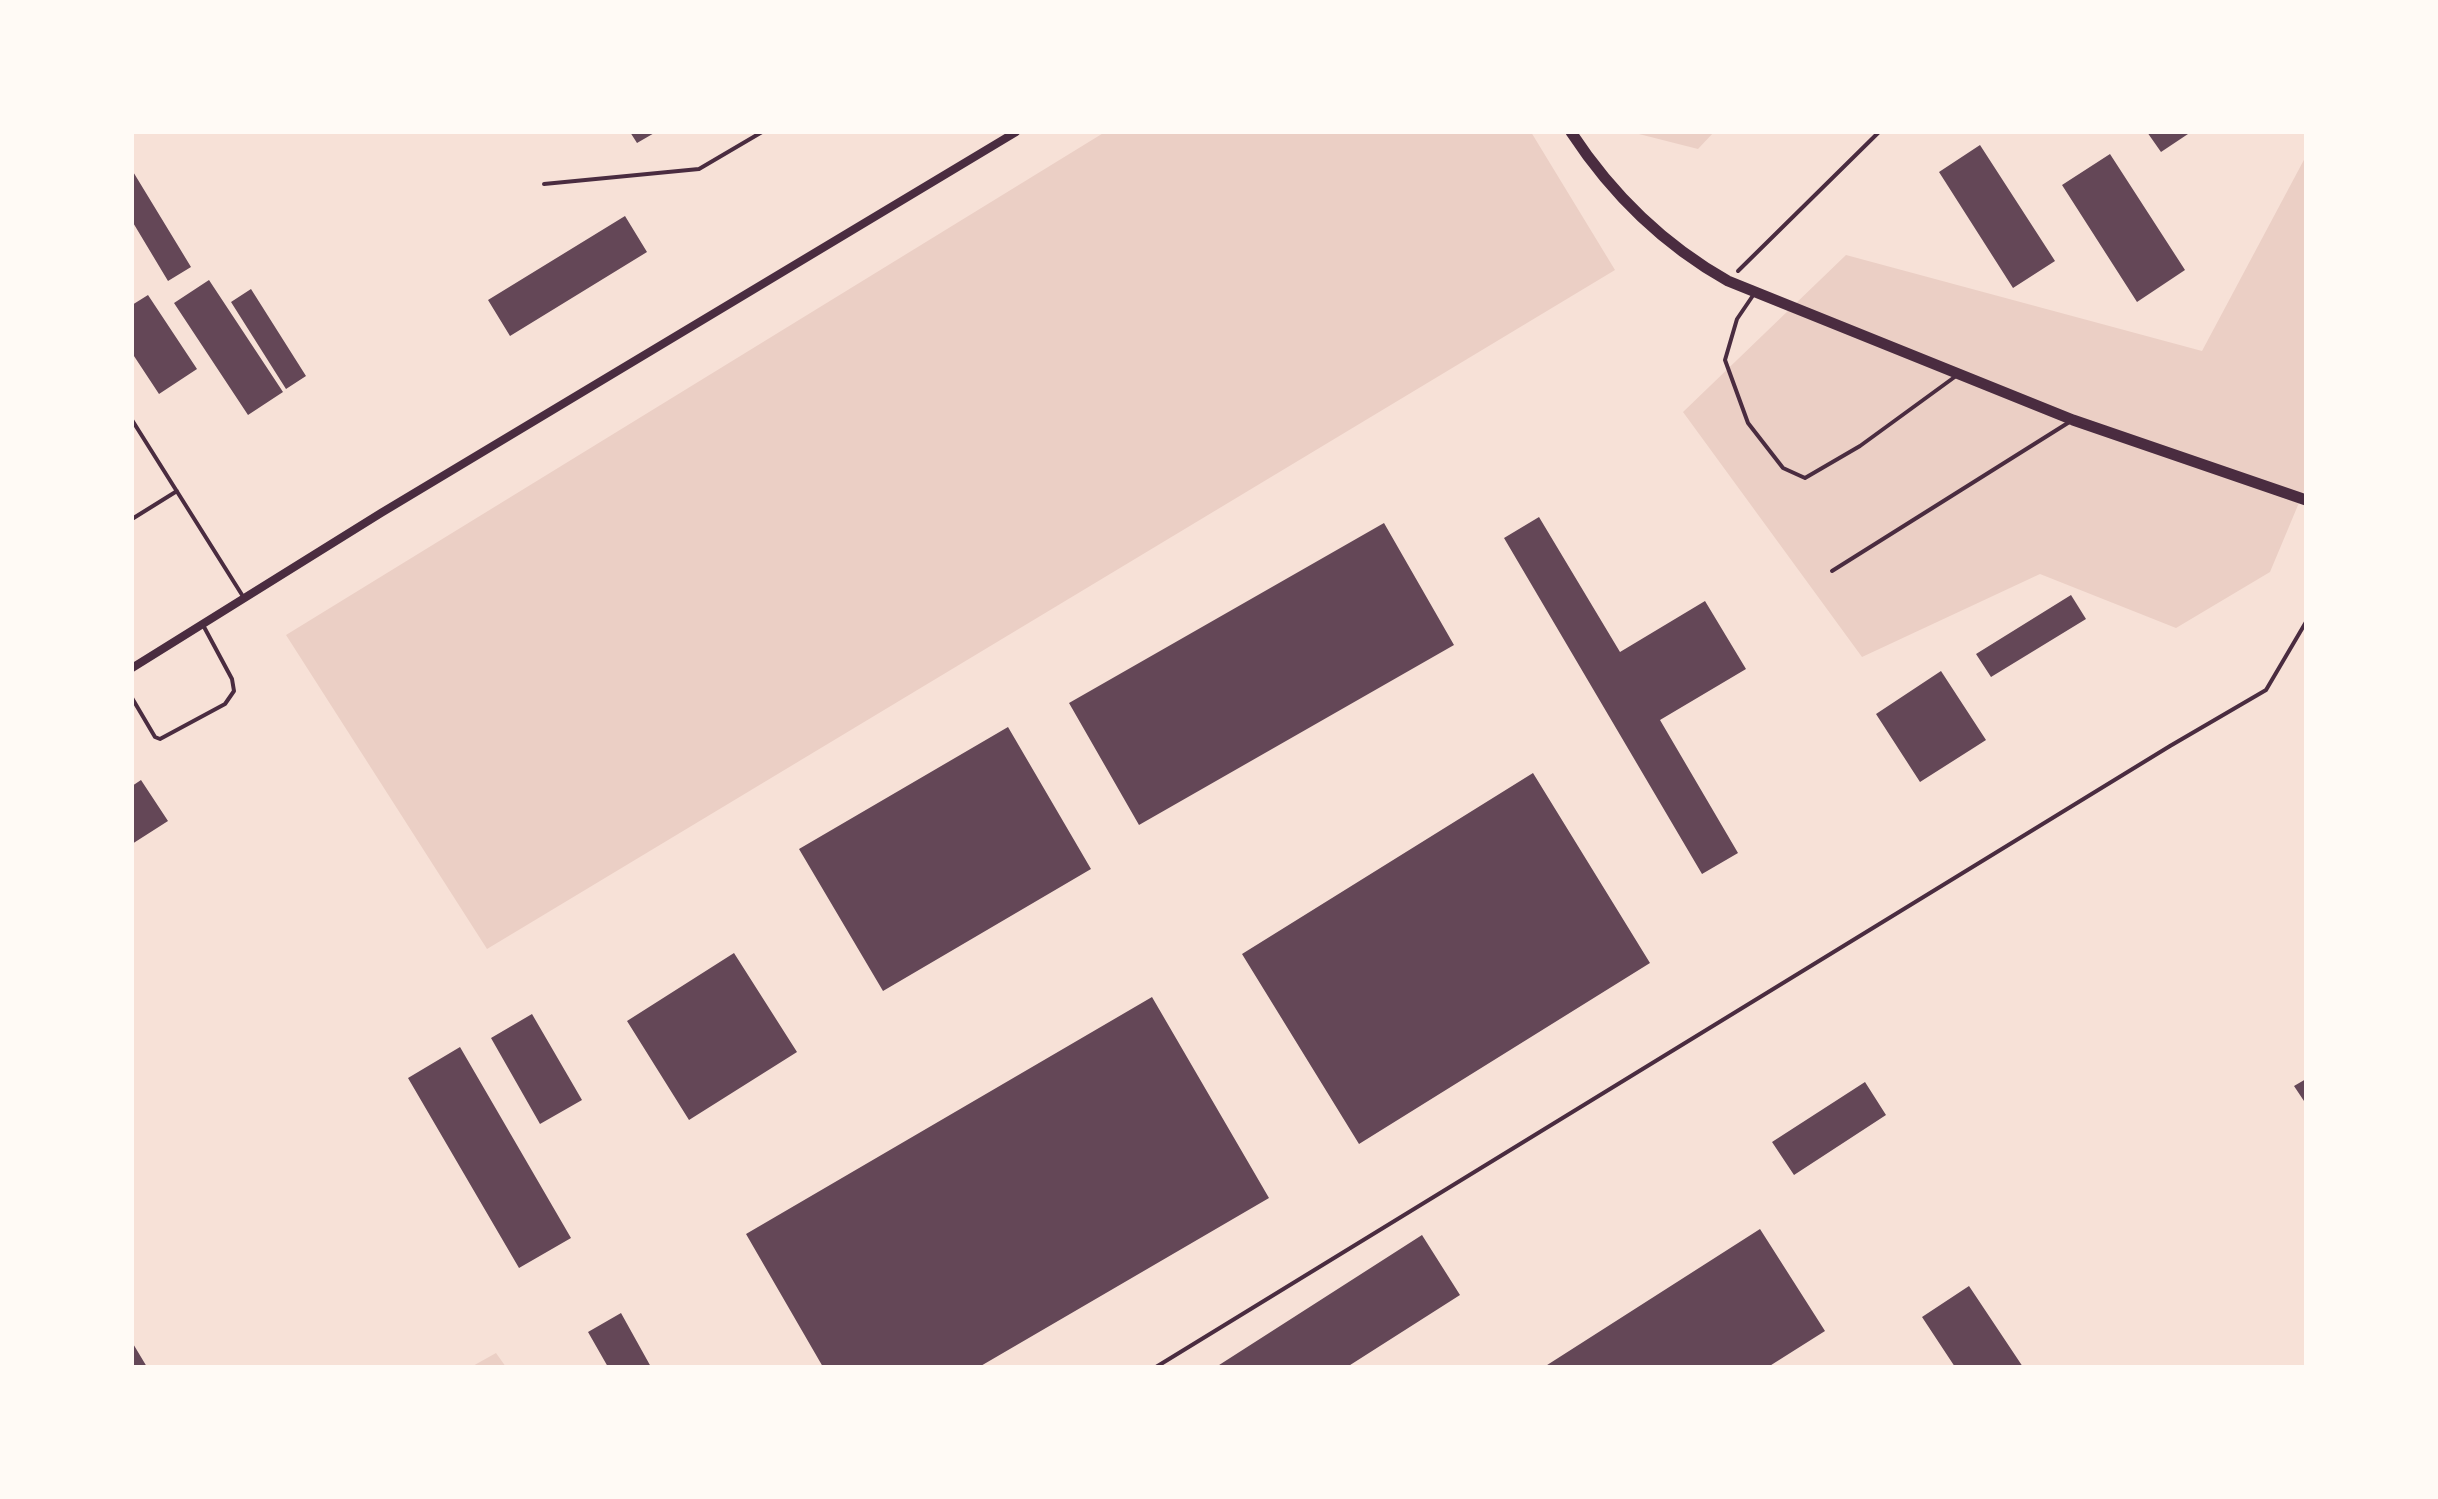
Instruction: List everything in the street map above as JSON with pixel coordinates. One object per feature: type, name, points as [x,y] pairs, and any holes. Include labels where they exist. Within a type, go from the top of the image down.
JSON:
[{"type":"street","points":[[132,668],[1016,132]]},
{"type":"street","points":[[1571,132],[1590,162],[1647,224],[1692,261],[1728,281],[2073,420],[2306,500]]},
{"type":"lane","points":[[544,184],[699,169],[762,132]]},
{"type":"lane","points":[[1756,292],[1737,319],[1725,360],[1748,423],[1783,468],[1805,478],[1860,446],[1959,374]]},
{"type":"lane","points":[[132,420],[244,598]]},
{"type":"lane","points":[[1832,571],[2073,420]]},
{"type":"lane","points":[[132,519],[177,491]]},
{"type":"lane","points":[[1156,1367],[2266,690],[2306,622]]},
{"type":"lane","points":[[132,698],[155,737],[160,739],[225,704],[234,691],[232,679],[202,624]]},
{"type":"path","points":[[1728,281],[1879,132]]},
{"type":"shaded area","points":[[1105,132],[1531,132],[1615,270],[487,949],[286,635]]},
{"type":"shaded area","points":[[1631,132],[1714,132],[1698,149]]},
{"type":"shaded area","points":[[2306,156],[2306,486],[2270,572],[2176,628],[2040,574],[1862,657],[1683,412],[1846,255],[2202,351]]},
{"type":"shaded area","points":[[496,1353],[506,1367],[471,1367]]},
{"type":"building","points":[[630,132],[656,132],[637,143]]},
{"type":"building","points":[[2147,132],[2191,132],[2161,152]]},
{"type":"building","points":[[1980,145],[2055,261],[2013,288],[1939,172]]},
{"type":"building","points":[[2110,154],[2185,270],[2137,302],[2062,185]]},
{"type":"building","points":[[132,170],[191,267],[168,281],[132,221]]},
{"type":"building","points":[[625,216],[647,252],[510,336],[488,300]]},
{"type":"building","points":[[209,280],[283,392],[248,415],[174,303]]},
{"type":"building","points":[[251,289],[306,376],[286,389],[231,302]]},
{"type":"building","points":[[148,295],[197,369],[159,394],[132,353],[132,305]]},
{"type":"building","points":[[1539,517],[1620,652],[1705,601],[1746,669],[1660,720],[1738,853],[1702,874],[1504,538]]},
{"type":"building","points":[[1384,523],[1454,645],[1139,825],[1069,703]]},
{"type":"building","points":[[2071,595],[2086,619],[1991,677],[1976,654]]},
{"type":"building","points":[[1941,671],[1986,740],[1920,782],[1876,714]]},
{"type":"building","points":[[1008,727],[1091,869],[883,991],[799,849]]},
{"type":"building","points":[[1533,773],[1650,963],[1359,1144],[1242,954]]},
{"type":"building","points":[[141,780],[168,821],[132,844],[132,786]]},
{"type":"building","points":[[734,953],[797,1052],[689,1120],[627,1021]]},
{"type":"building","points":[[1152,997],[1269,1198],[979,1367],[823,1367],[746,1234]]},
{"type":"building","points":[[532,1014],[582,1100],[540,1124],[491,1038]]},
{"type":"building","points":[[460,1047],[571,1238],[519,1268],[408,1078]]},
{"type":"building","points":[[2306,1079],[2306,1104],[2294,1086]]},
{"type":"building","points":[[1865,1082],[1886,1115],[1794,1175],[1772,1142]]},
{"type":"building","points":[[1760,1229],[1825,1331],[1768,1367],[1544,1367]]},
{"type":"building","points":[[1422,1235],[1460,1295],[1347,1367],[1216,1367]]},
{"type":"building","points":[[1969,1286],[2023,1367],[1955,1367],[1922,1317]]},
{"type":"building","points":[[621,1313],[651,1367],[608,1367],[588,1332]]},
{"type":"building","points":[[132,1342],[147,1367],[132,1367]]}]
